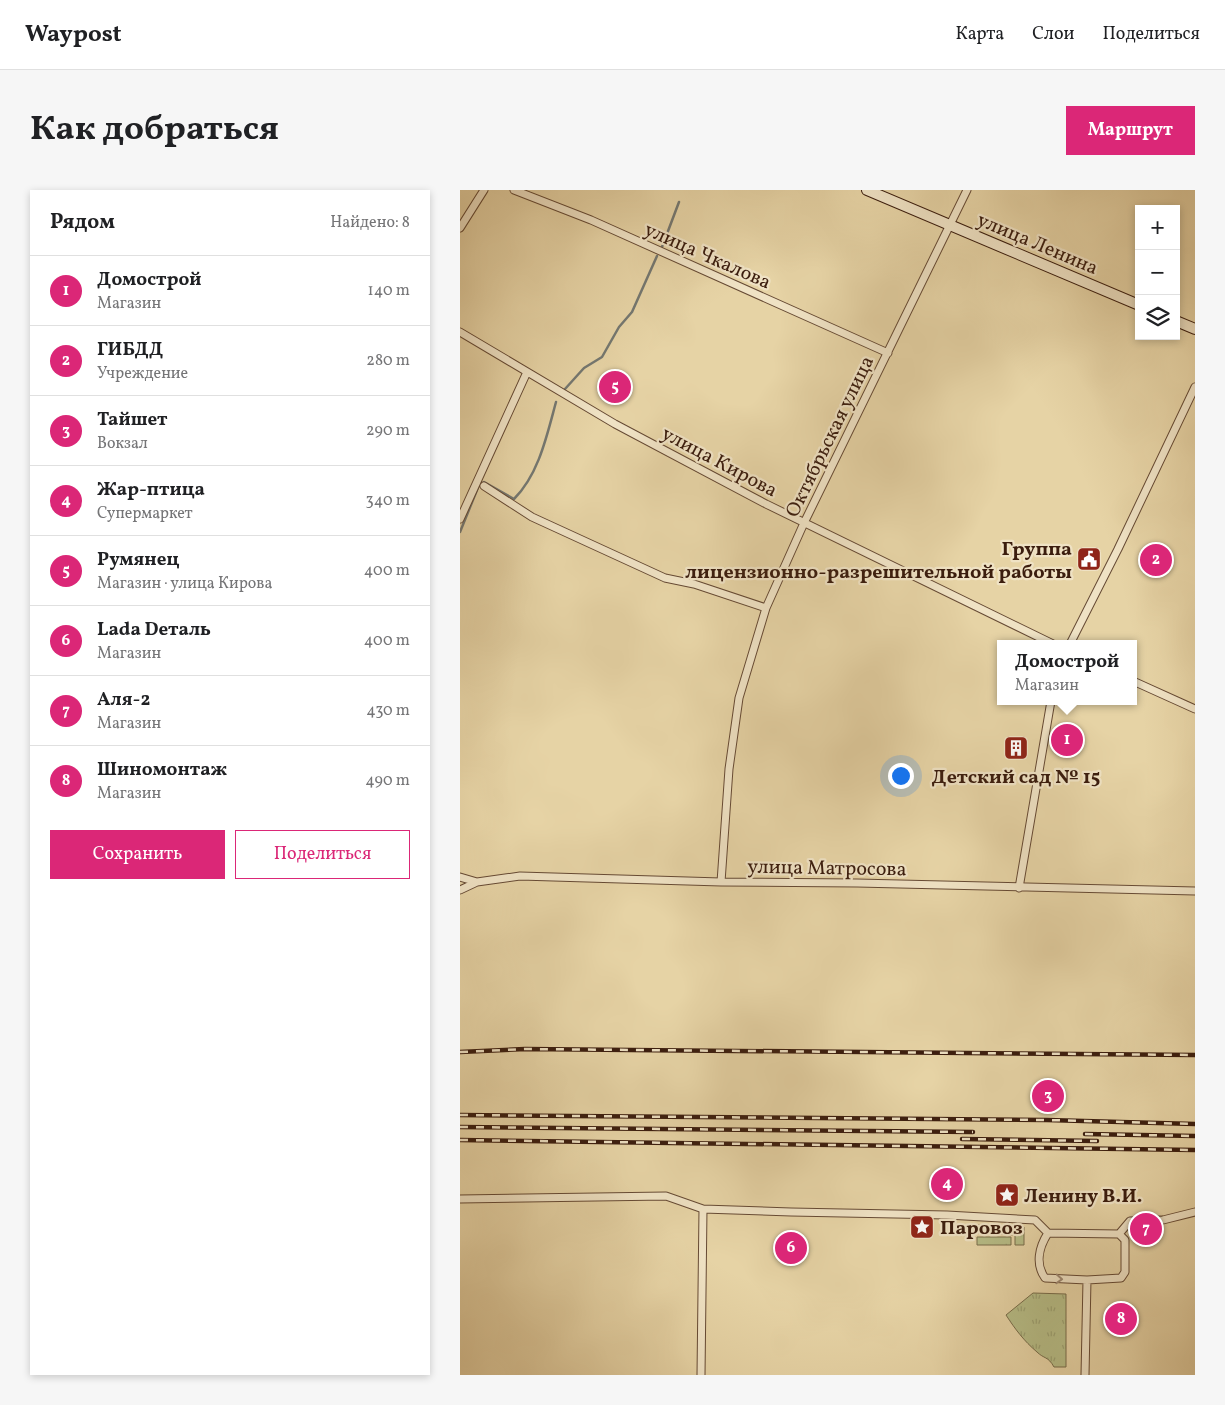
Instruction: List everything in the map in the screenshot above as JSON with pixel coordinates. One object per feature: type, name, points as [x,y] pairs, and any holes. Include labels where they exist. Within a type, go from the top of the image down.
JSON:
[{"type":"main road","name":"улица Ленина","points":[[867,190],[1135,303]]},
{"type":"main road","points":[[1180,323],[1195,329]]},
{"type":"street","points":[[460,228],[484,190]]},
{"type":"street","name":"улица Чкалова","points":[[514,190],[591,220],[888,353]]},
{"type":"street","name":"Октябрьская улица","points":[[721,882],[729,769],[739,698],[766,608],[804,523],[967,190]]},
{"type":"street","name":"улица Кирова","points":[[460,332],[615,424],[804,523],[1045,640]]},
{"type":"street","points":[[460,519],[527,372]]},
{"type":"street","points":[[1072,640],[1195,387]]},
{"type":"street","points":[[484,486],[532,517],[665,578],[694,584],[766,608]]},
{"type":"street","points":[[1137,682],[1195,709]]},
{"type":"street","points":[[1019,888],[1050,705]]},
{"type":"street","name":"улица Матросова","points":[[460,890],[477,882],[520,876],[721,882],[857,883],[1195,891]]},
{"type":"street","points":[[460,877],[477,882]]},
{"type":"street","points":[[460,1199],[666,1196],[703,1209],[947,1215],[1035,1220],[1048,1233],[1119,1234],[1125,1240],[1126,1272],[1121,1278],[1087,1280],[1045,1278],[1040,1270],[1040,1245],[1048,1233]]},
{"type":"street","points":[[701,1375],[703,1209]]},
{"type":"street","points":[[1119,1234],[1130,1221],[1163,1220],[1195,1212]]},
{"type":"street","points":[[1085,1375],[1087,1280]]},
{"type":"green space","points":[[978,1225],[1024,1227],[1024,1245],[1015,1245],[1015,1235],[977,1233]]},
{"type":"green space","points":[[977,1237],[1011,1237],[1011,1245],[977,1245]]},
{"type":"green space","points":[[1033,1293],[1066,1294],[1066,1367],[1054,1367],[1050,1361],[1032,1348],[1006,1315]]},
{"type":"waterway","points":[[662,247],[679,202]]},
{"type":"waterway","points":[[565,389],[584,368],[602,357],[619,327],[632,312],[657,256]]},
{"type":"waterway","points":[[460,532],[479,485],[484,482],[514,499],[523,489],[541,454],[556,402]]},
{"type":"railway","points":[[460,1052],[525,1049],[1195,1055]]},
{"type":"railway","points":[[460,1115],[1047,1120],[1195,1124]]},
{"type":"railway","points":[[460,1127],[973,1132]]},
{"type":"railway","points":[[1085,1134],[1195,1136]]},
{"type":"railway","points":[[962,1139],[1097,1141]]},
{"type":"railway","points":[[460,1140],[1195,1150]]},
{"type":"place","name":"Румянец","points":[[615,387]]},
{"type":"place","name":"Группа лицензионно-разрешительной работы","points":[[1089,559]]},
{"type":"place","name":"ГИБДД","points":[[1156,560]]},
{"type":"place","name":"Домострой","points":[[1067,740]]},
{"type":"place","name":"Детский сад № 15","points":[[1016,748]]},
{"type":"place","name":"Тайшет","points":[[1048,1096]]},
{"type":"place","name":"Жар-птица","points":[[947,1184]]},
{"type":"place","name":"Ленину В.И.","points":[[1007,1195]]},
{"type":"place","name":"Паровоз","points":[[922,1227]]},
{"type":"place","name":"Аля-2","points":[[1146,1229]]},
{"type":"place","name":"Lada Dеталь","points":[[791,1248]]},
{"type":"place","name":"Шиномонтаж","points":[[1121,1319]]}]
